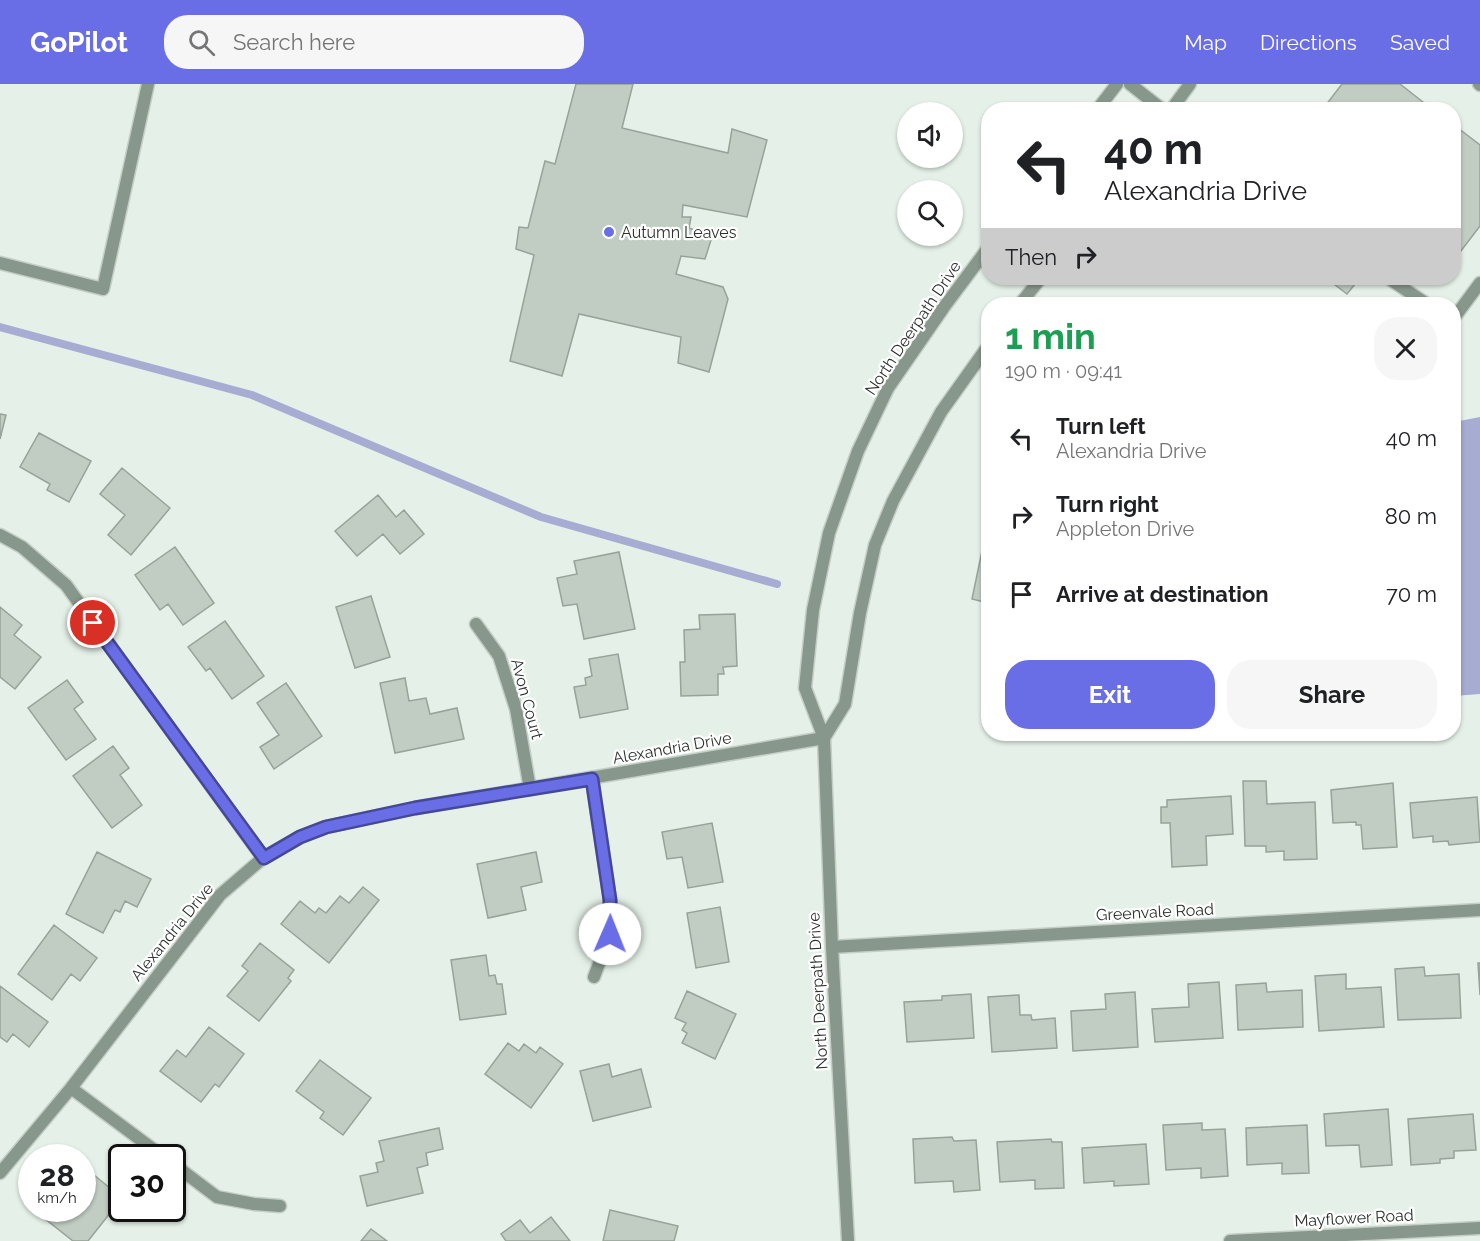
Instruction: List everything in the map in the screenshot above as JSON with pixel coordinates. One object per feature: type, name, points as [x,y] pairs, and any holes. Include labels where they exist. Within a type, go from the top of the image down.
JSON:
[{"type":"street","points":[[0,263],[103,289],[148,84]]},
{"type":"street","points":[[1103,102],[1117,84]]},
{"type":"street","points":[[1130,84],[1154,102]]},
{"type":"street","points":[[1177,102],[1190,84]]},
{"type":"street","name":"North Deerpath Drive","points":[[848,1241],[832,947],[824,738],[805,688],[813,610],[829,533],[858,451],[888,388],[981,257]]},
{"type":"street","points":[[1461,309],[1480,283]]},
{"type":"street","points":[[1026,297],[1035,285]]},
{"type":"street","points":[[1398,285],[1416,297]]},
{"type":"street","points":[[824,738],[845,704],[860,613],[876,545],[893,501],[941,412],[981,356]]},
{"type":"street","points":[[0,535],[22,547],[66,585],[264,858]]},
{"type":"street","name":"Avon Court","points":[[476,624],[499,656],[516,709],[530,789]]},
{"type":"street","name":"Alexandria Drive","points":[[0,1173],[71,1088],[220,895],[264,858],[300,837],[326,827],[824,738]]},
{"type":"street","points":[[592,779],[610,900],[610,934],[594,977]]},
{"type":"street","name":"Greenvale Road","points":[[832,947],[1480,910]]},
{"type":"street","points":[[71,1088],[146,1144]]},
{"type":"street","points":[[186,1174],[217,1197],[280,1206]]},
{"type":"street","name":"Mayflower Road","points":[[1230,1241],[1480,1228]]},
{"type":"water","points":[[1480,417],[1480,694],[1461,695],[1461,421]]},
{"type":"building","name":"Autumn Leaves","points":[[576,84],[633,84],[622,128],[728,153],[732,129],[767,140],[747,217],[683,205],[682,217],[691,217],[689,228],[712,237],[705,259],[681,256],[676,274],[723,287],[728,299],[709,372],[678,363],[681,337],[579,314],[562,376],[510,361],[534,255],[516,249],[519,227],[528,228],[545,161],[555,164]]},
{"type":"building","points":[[1342,84],[1400,84],[1423,102],[1328,102]]},
{"type":"building","points":[[1461,130],[1480,145],[1480,226],[1461,251]]},
{"type":"building","points":[[1335,285],[1354,285],[1347,294]]},
{"type":"building","points":[[0,414],[6,415],[0,439]]},
{"type":"building","points":[[39,433],[91,461],[69,502],[47,490],[50,484],[20,467]]},
{"type":"building","points":[[122,468],[170,508],[131,555],[108,535],[125,515],[100,494]]},
{"type":"building","points":[[378,495],[396,517],[404,510],[424,534],[400,554],[383,534],[357,556],[335,531]]},
{"type":"building","points":[[175,547],[214,603],[183,625],[168,604],[160,610],[135,575]]},
{"type":"building","points":[[619,552],[635,629],[584,639],[577,604],[563,606],[557,578],[577,574],[574,561]]},
{"type":"building","points":[[981,556],[981,601],[972,599]]},
{"type":"building","points":[[371,596],[390,657],[355,668],[336,607]]},
{"type":"building","points":[[0,607],[22,625],[14,635],[41,657],[15,689],[0,677]]},
{"type":"building","points":[[735,614],[737,666],[723,667],[724,674],[718,674],[718,695],[681,696],[680,662],[685,662],[684,630],[700,629],[699,615]]},
{"type":"building","points":[[225,621],[264,676],[232,699],[210,668],[206,671],[188,647]]},
{"type":"building","points":[[618,654],[628,709],[580,718],[574,687],[586,685],[585,678],[592,676],[589,659]]},
{"type":"building","points":[[405,678],[409,701],[426,698],[430,714],[457,708],[464,739],[395,753],[380,683]]},
{"type":"building","points":[[67,680],[83,702],[74,709],[96,739],[66,760],[28,708]]},
{"type":"building","points":[[286,683],[322,736],[274,769],[260,747],[279,735],[257,703]]},
{"type":"building","points":[[113,746],[129,768],[120,775],[142,805],[112,828],[73,776]]},
{"type":"building","points":[[1243,781],[1266,781],[1267,804],[1315,802],[1317,859],[1284,860],[1284,851],[1266,852],[1266,846],[1245,846]]},
{"type":"building","points":[[1393,783],[1397,847],[1363,849],[1361,825],[1356,825],[1356,822],[1333,823],[1331,790]]},
{"type":"building","points":[[1231,796],[1233,834],[1206,836],[1207,865],[1172,867],[1170,823],[1161,823],[1161,807],[1167,807],[1167,800]]},
{"type":"building","points":[[1477,797],[1480,842],[1449,845],[1448,841],[1433,842],[1433,836],[1413,838],[1410,803]]},
{"type":"building","points":[[712,823],[723,882],[688,888],[682,857],[667,859],[662,832]]},
{"type":"building","points":[[97,852],[151,879],[137,907],[125,901],[120,912],[115,910],[103,933],[66,914]]},
{"type":"building","points":[[536,852],[542,882],[521,887],[526,910],[488,918],[477,864]]},
{"type":"building","points":[[363,887],[379,900],[329,963],[281,924],[300,901],[315,913],[319,908],[326,913],[340,896],[349,903]]},
{"type":"building","points":[[720,907],[729,962],[696,968],[687,913]]},
{"type":"building","points":[[54,925],[97,958],[80,981],[71,974],[52,1000],[18,974]]},
{"type":"building","points":[[260,943],[294,970],[288,978],[291,981],[259,1021],[227,996],[248,971],[242,966]]},
{"type":"building","points":[[486,955],[489,976],[495,975],[497,984],[502,984],[506,1014],[460,1020],[451,960]]},
{"type":"building","points":[[1478,963],[1480,963],[1480,995]]},
{"type":"building","points":[[1424,967],[1425,976],[1459,974],[1461,1018],[1398,1020],[1395,969]]},
{"type":"building","points":[[1346,974],[1346,989],[1381,987],[1384,1027],[1319,1031],[1315,976]]},
{"type":"building","points":[[1219,982],[1223,1038],[1155,1042],[1152,1009],[1189,1007],[1188,984]]},
{"type":"building","points":[[1266,983],[1267,992],[1302,990],[1303,1027],[1238,1030],[1236,985]]},
{"type":"building","points":[[0,986],[48,1022],[29,1047],[13,1034],[7,1042],[0,1037]]},
{"type":"building","points":[[687,991],[736,1014],[715,1059],[682,1043],[687,1033],[682,1030],[686,1023],[675,1018]]},
{"type":"building","points":[[1135,992],[1138,1047],[1073,1051],[1071,1011],[1106,1009],[1105,994]]},
{"type":"building","points":[[971,994],[974,1038],[907,1042],[904,1002],[942,1000],[942,996]]},
{"type":"building","points":[[1019,995],[1020,1015],[1031,1015],[1032,1020],[1055,1018],[1057,1048],[992,1052],[988,997]]},
{"type":"building","points":[[209,1027],[244,1054],[219,1087],[215,1084],[201,1102],[160,1071],[177,1050],[186,1057]]},
{"type":"building","points":[[508,1043],[519,1051],[524,1044],[536,1053],[540,1047],[563,1064],[531,1108],[485,1074]]},
{"type":"building","points":[[320,1060],[371,1098],[343,1135],[320,1118],[324,1112],[296,1091]]},
{"type":"building","points":[[609,1064],[612,1077],[641,1069],[651,1107],[593,1121],[580,1071]]},
{"type":"building","points":[[1388,1109],[1392,1165],[1361,1167],[1359,1145],[1326,1146],[1324,1114]]},
{"type":"building","points":[[1473,1114],[1476,1150],[1454,1151],[1454,1158],[1440,1159],[1440,1163],[1411,1165],[1408,1119]]},
{"type":"building","points":[[1202,1123],[1202,1130],[1225,1129],[1228,1176],[1201,1178],[1201,1168],[1166,1170],[1163,1125]]},
{"type":"building","points":[[1307,1125],[1309,1173],[1282,1174],[1282,1163],[1247,1165],[1246,1128]]},
{"type":"building","points":[[439,1128],[443,1149],[426,1153],[428,1165],[417,1168],[423,1193],[367,1206],[360,1176],[378,1172],[376,1163],[384,1161],[379,1141]]},
{"type":"building","points":[[952,1137],[954,1141],[976,1140],[980,1190],[954,1192],[953,1181],[915,1183],[913,1139]]},
{"type":"building","points":[[1051,1139],[1052,1142],[1062,1142],[1064,1188],[1035,1189],[1035,1180],[1000,1182],[997,1142]]},
{"type":"building","points":[[1146,1144],[1149,1184],[1114,1186],[1114,1181],[1084,1183],[1082,1148]]},
{"type":"building","points":[[96,1177],[108,1186],[108,1216],[88,1241],[73,1241],[49,1222],[96,1222]]},
{"type":"building","points":[[610,1210],[678,1226],[674,1241],[603,1241]]},
{"type":"building","points":[[551,1217],[570,1241],[506,1241],[501,1234],[520,1220],[530,1233]]},
{"type":"building","points":[[371,1229],[387,1241],[361,1241]]},
{"type":"waterway","points":[[0,327],[252,395],[541,517],[777,584]]},
{"type":"place","name":"Autumn Leaves","points":[[609,232]]},
{"type":"route","points":[[93,623],[264,858],[300,837],[326,827],[415,808],[592,779],[610,900],[610,934]]}]
